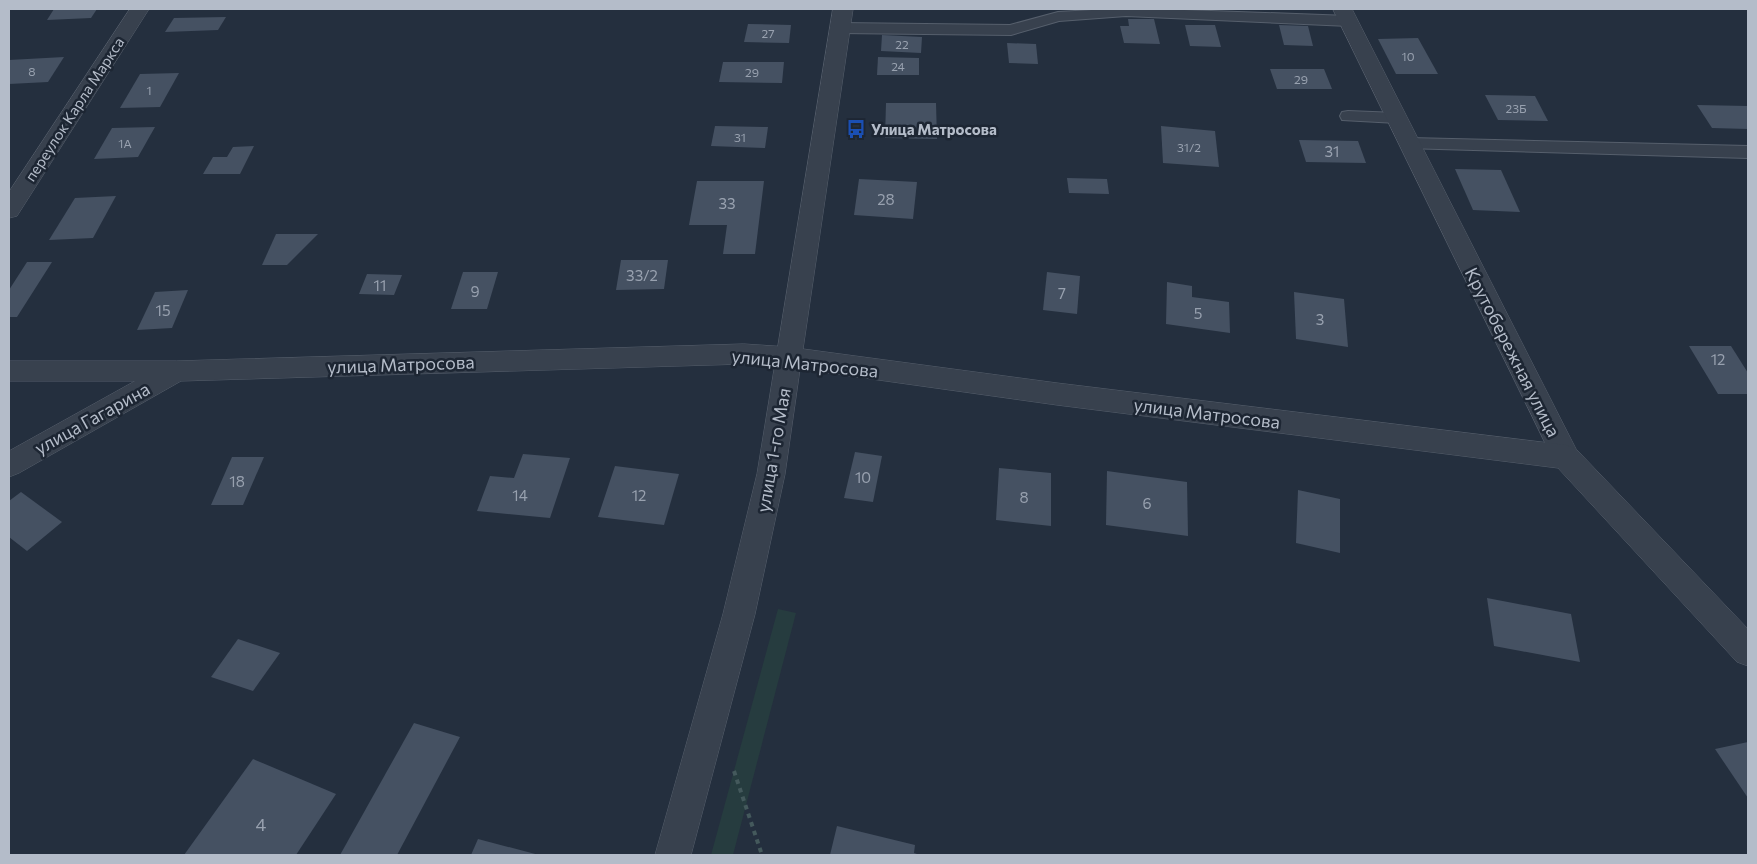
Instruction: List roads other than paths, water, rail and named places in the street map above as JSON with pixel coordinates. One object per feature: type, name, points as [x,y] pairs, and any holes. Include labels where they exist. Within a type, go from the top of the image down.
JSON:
[{"type":"street","name":"переулок Карла Маркса","points":[[9,210],[139,9]]},
{"type":"street","name":"Крутобережная улица","points":[[1345,15],[1566,457],[1748,651]]},
{"type":"street","name":"улица 1-го Мая","points":[[673,855],[739,614],[767,493],[842,19]]},
{"type":"street","name":"улица Матросова","points":[[9,371],[176,371],[744,354],[789,357],[1047,393],[1566,457]]},
{"type":"street","name":"улица Гагарина","points":[[9,465],[176,371]]},
{"type":"lane","points":[[842,19],[1010,30],[1058,17],[1126,12],[1345,15]]},
{"type":"lane","points":[[1348,116],[1397,118]]},
{"type":"lane","points":[[1410,144],[1748,152]]},
{"type":"place","name":"Улица Матросова","points":[[856,129]]}]
